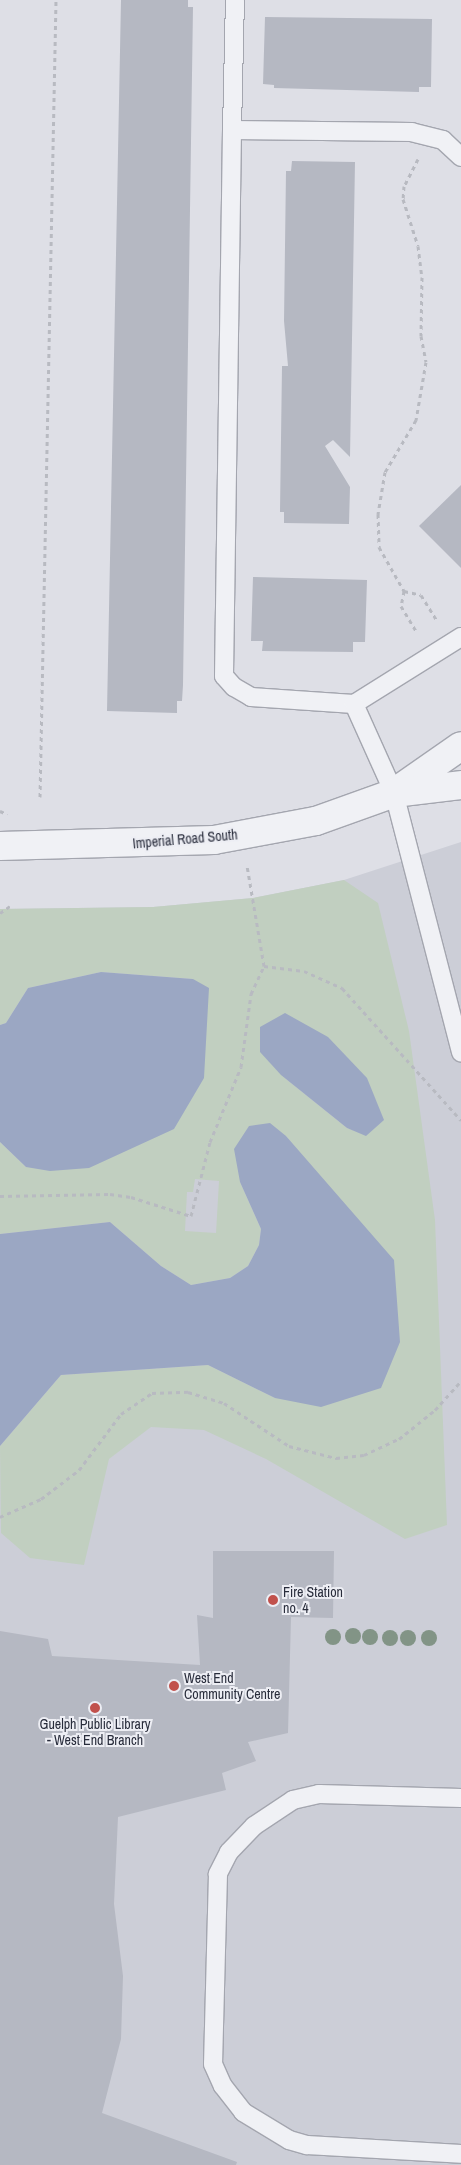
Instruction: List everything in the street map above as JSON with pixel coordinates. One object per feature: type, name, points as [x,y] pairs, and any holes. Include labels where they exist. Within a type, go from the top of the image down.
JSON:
[{"type":"street","name":"Imperial Road South","points":[[394,793],[461,746]]},
{"type":"street","name":"Imperial Road South","points":[[0,846],[100,846],[214,840],[316,821],[394,793],[461,785]]},
{"type":"lane","points":[[235,0],[224,676],[234,687],[251,697],[354,704],[461,637]]},
{"type":"lane","points":[[232,130],[412,132],[444,140],[461,157]]},
{"type":"lane","points":[[354,704],[394,793],[461,1053]]},
{"type":"lane","points":[[461,1798],[319,1794],[293,1800],[254,1826],[230,1852],[218,1874],[213,2064],[223,2086],[243,2112],[289,2140],[307,2145],[461,2154]]},
{"type":"path","points":[[40,798],[56,0]]},
{"type":"path","points":[[404,591],[420,595],[437,621],[417,634],[400,606],[404,591],[379,547],[378,514],[385,472],[416,420],[426,362],[420,336],[422,277],[418,246],[403,199],[404,186],[430,135]]},
{"type":"path","points":[[427,627],[442,649]]},
{"type":"path","points":[[0,1196],[110,1194],[131,1197],[191,1216],[210,1142],[241,1067],[251,994],[264,966],[243,835]]},
{"type":"path","points":[[0,912],[10,906]]},
{"type":"path","points":[[264,966],[304,970],[342,988],[461,1120]]},
{"type":"path","points":[[0,1517],[41,1499],[78,1470],[121,1414],[152,1393],[188,1392],[224,1403],[289,1446],[336,1458],[364,1455],[399,1439],[435,1410],[461,1381]]},
{"type":"shaded area","points":[[461,842],[461,2165],[0,2165],[0,909],[153,907],[253,898],[344,880]]},
{"type":"green space","points":[[344,880],[378,903],[409,1031],[435,1220],[447,1525],[405,1539],[266,1459],[204,1430],[151,1427],[109,1459],[84,1565],[30,1558],[1,1533],[0,1446],[61,1375],[208,1365],[275,1398],[312,1169],[286,1136],[240,1182],[261,1229],[259,1245],[248,1266],[230,1278],[191,1285],[161,1266],[110,1222],[0,1234],[0,1142],[26,1167],[193,979],[101,972],[28,988],[6,1023],[0,1025],[0,909],[153,907],[253,898]],"holes":[[[281,1075],[366,1135],[347,1128]],[[195,1179],[219,1181],[216,1233],[185,1231],[187,1192],[193,1192]]]},
{"type":"water","points":[[101,972],[193,979],[209,988],[204,1078],[174,1129],[89,1168],[50,1171],[26,1167],[0,1142],[0,1025],[6,1023],[28,988]]},
{"type":"water","points":[[285,1013],[328,1037],[367,1078],[384,1120],[366,1136],[347,1128],[281,1075],[260,1052],[260,1027]]},
{"type":"water","points":[[270,1123],[286,1136],[394,1260],[400,1342],[381,1388],[321,1407],[275,1398],[208,1365],[61,1375],[0,1446],[0,1234],[110,1222],[161,1266],[191,1285],[230,1278],[248,1266],[259,1245],[261,1229],[240,1182],[234,1149],[249,1126]]},
{"type":"building","points":[[121,0],[188,0],[188,7],[193,7],[183,685],[182,701],[177,701],[177,713],[107,711]]},
{"type":"building","points":[[265,17],[432,19],[431,87],[419,87],[419,92],[274,88],[274,85],[263,84]]},
{"type":"building","points":[[292,161],[355,162],[350,457],[333,440],[325,446],[350,487],[349,524],[284,523],[284,512],[280,512],[282,366],[288,366],[284,321],[286,171],[291,171]]},
{"type":"building","points":[[461,485],[461,568],[419,526]]},
{"type":"building","points":[[253,577],[367,580],[365,642],[353,642],[353,652],[262,651],[263,641],[251,641]]},
{"type":"building","name":"West End Community Centre","points":[[213,1551],[334,1551],[333,1618],[291,1617],[288,1733],[248,1742],[256,1761],[222,1773],[226,1790],[118,1817],[114,1904],[123,1976],[121,2039],[102,2113],[237,2162],[236,2165],[0,2165],[0,1631],[48,1639],[52,1656],[200,1665],[197,1615],[213,1618]]},
{"type":"place","name":"Fire Station no. 4","points":[[273,1600]]},
{"type":"place","name":"West End Community Centre","points":[[174,1686]]},
{"type":"place","name":"Guelph Public Library - West End Branch","points":[[95,1708]]}]
